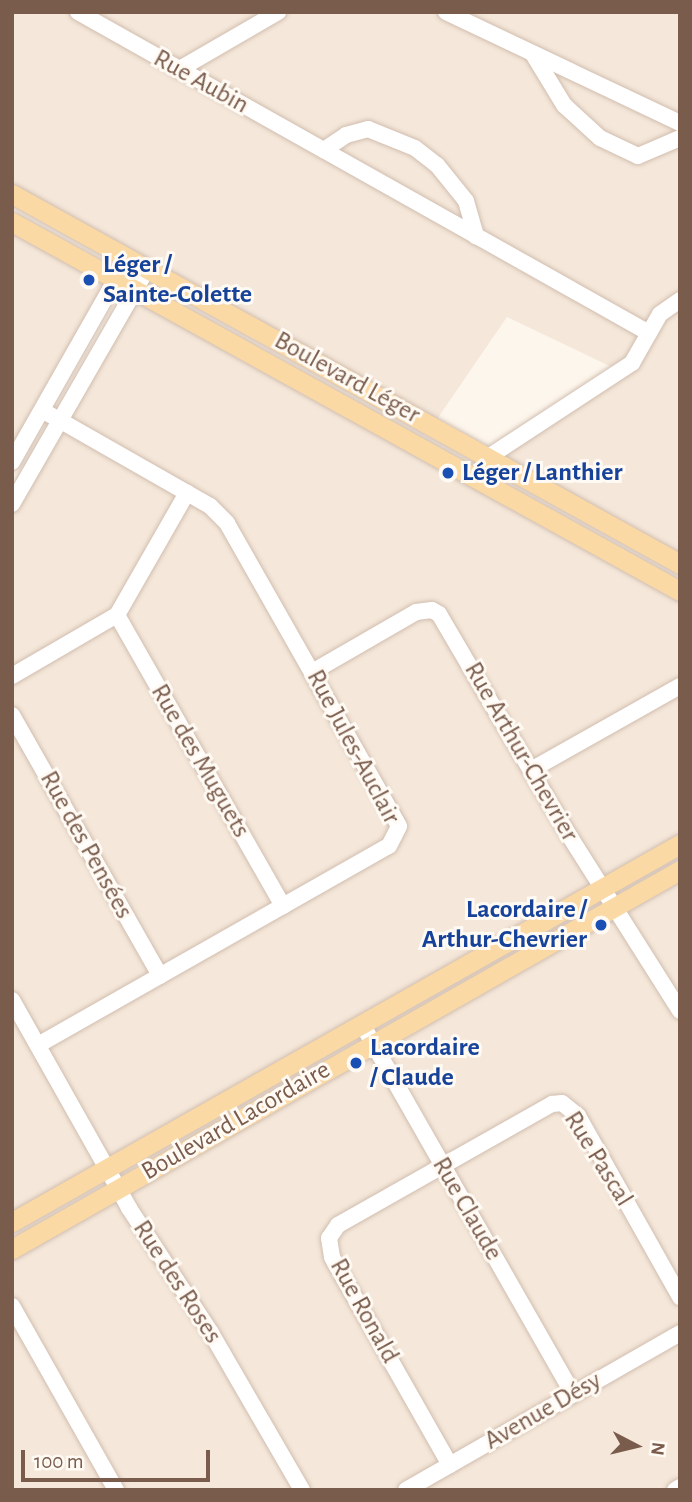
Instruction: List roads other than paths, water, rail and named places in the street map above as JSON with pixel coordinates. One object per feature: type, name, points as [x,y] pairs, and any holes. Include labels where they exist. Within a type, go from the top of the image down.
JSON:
[{"type":"main road","name":"Boulevard Léger","points":[[12,194],[490,456],[680,564]]},
{"type":"main road","name":"Boulevard Léger","points":[[12,222],[680,591]]},
{"type":"main road","name":"Boulevard Lacordaire","points":[[12,1222],[680,844]]},
{"type":"main road","name":"Boulevard Lacordaire","points":[[12,1249],[680,870]]},
{"type":"street","name":"Rue Aubin","points":[[78,12],[649,333]]},
{"type":"street","points":[[178,70],[278,12]]},
{"type":"street","points":[[446,12],[680,123]]},
{"type":"street","points":[[533,54],[564,105],[600,138],[638,156],[680,138]]},
{"type":"street","points":[[324,150],[346,135],[368,129],[415,148],[462,194],[476,237]]},
{"type":"street","points":[[37,462],[14,451],[42,410],[128,258]]},
{"type":"street","points":[[12,504],[147,269]]},
{"type":"street","points":[[477,477],[490,456],[632,363],[660,314],[680,300]]},
{"type":"street","name":"Rue Jules-Auclair","points":[[38,1045],[389,846],[398,835],[396,819],[228,523],[187,493],[42,410]]},
{"type":"street","points":[[12,676],[117,615],[187,493]]},
{"type":"street","name":"Rue Arthur-Chevrier","points":[[314,671],[415,612],[432,610],[445,621],[602,888],[616,906],[680,1011]]},
{"type":"street","name":"Rue des Muguets","points":[[117,615],[283,906]]},
{"type":"street","points":[[531,770],[680,686]]},
{"type":"street","name":"Rue des Pensées","points":[[12,715],[160,976]]},
{"type":"street","name":"Rue des Roses","points":[[12,1000],[119,1188],[211,1333],[302,1490]]},
{"type":"street","name":"Rue Claude","points":[[362,1024],[573,1394]]},
{"type":"street","name":"Rue Pascal","points":[[442,1165],[552,1104],[572,1107],[680,1297]]},
{"type":"street","name":"Rue Ronald","points":[[442,1165],[338,1225],[329,1238],[332,1257],[450,1465]]},
{"type":"street","points":[[12,1306],[116,1490]]},
{"type":"street","name":"Avenue Désy","points":[[406,1490],[680,1333]]},
{"type":"street","points":[[675,1490],[680,1487]]},
{"type":"place","name":"Léger / Sainte-Colette","points":[[89,280]]},
{"type":"place","name":"Léger / Lanthier","points":[[448,473]]},
{"type":"place","name":"Lacordaire / Arthur-Chevrier","points":[[601,925]]},
{"type":"place","name":"Lacordaire / Claude","points":[[356,1063]]}]
